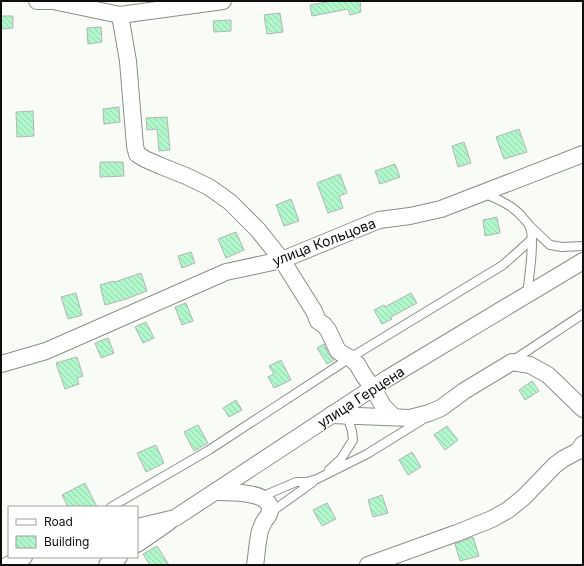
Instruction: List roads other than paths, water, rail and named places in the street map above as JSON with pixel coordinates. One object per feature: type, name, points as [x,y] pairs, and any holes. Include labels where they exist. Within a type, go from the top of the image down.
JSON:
[{"type":"street","points":[[37,1],[53,1],[120,14],[223,1]]},
{"type":"street","points":[[120,14],[128,61],[135,146],[137,154],[145,159],[210,187],[230,202],[258,230],[282,260],[318,321],[328,330],[338,351],[357,364],[383,406],[394,417]]},
{"type":"street","name":"улица Кольцова","points":[[1,364],[46,351],[226,272],[282,260],[379,220],[410,216],[441,209],[583,154]]},
{"type":"street","name":"улица Герцена","points":[[138,527],[176,518],[337,416],[373,388],[583,261]]},
{"type":"street","points":[[337,416],[410,418],[429,414],[441,408],[464,391],[512,362],[530,365],[548,375],[583,409]]},
{"type":"street","points":[[368,565],[458,533],[492,519],[508,510],[524,498],[556,465],[563,459],[578,451],[583,444]]},
{"type":"street","points":[[215,492],[238,492],[250,494],[261,498],[268,503],[270,515],[265,520],[260,531],[255,565]]},
{"type":"street","points":[[138,543],[176,518]]},
{"type":"street","points":[[8,565],[22,558]]},
{"type":"street","points":[[107,565],[118,558]]},
{"type":"lane","points":[[482,193],[508,205],[522,216],[550,245],[562,247],[583,246]]},
{"type":"lane","points":[[527,294],[532,240],[530,226]]},
{"type":"lane","points":[[113,506],[209,450],[350,358],[503,265],[532,240]]},
{"type":"lane","points":[[512,362],[583,314]]},
{"type":"lane","points":[[261,498],[296,482],[306,482],[317,479],[367,454],[441,408]]},
{"type":"lane","points":[[270,515],[274,510],[317,479],[340,459],[353,440],[349,422],[337,416]]}]
